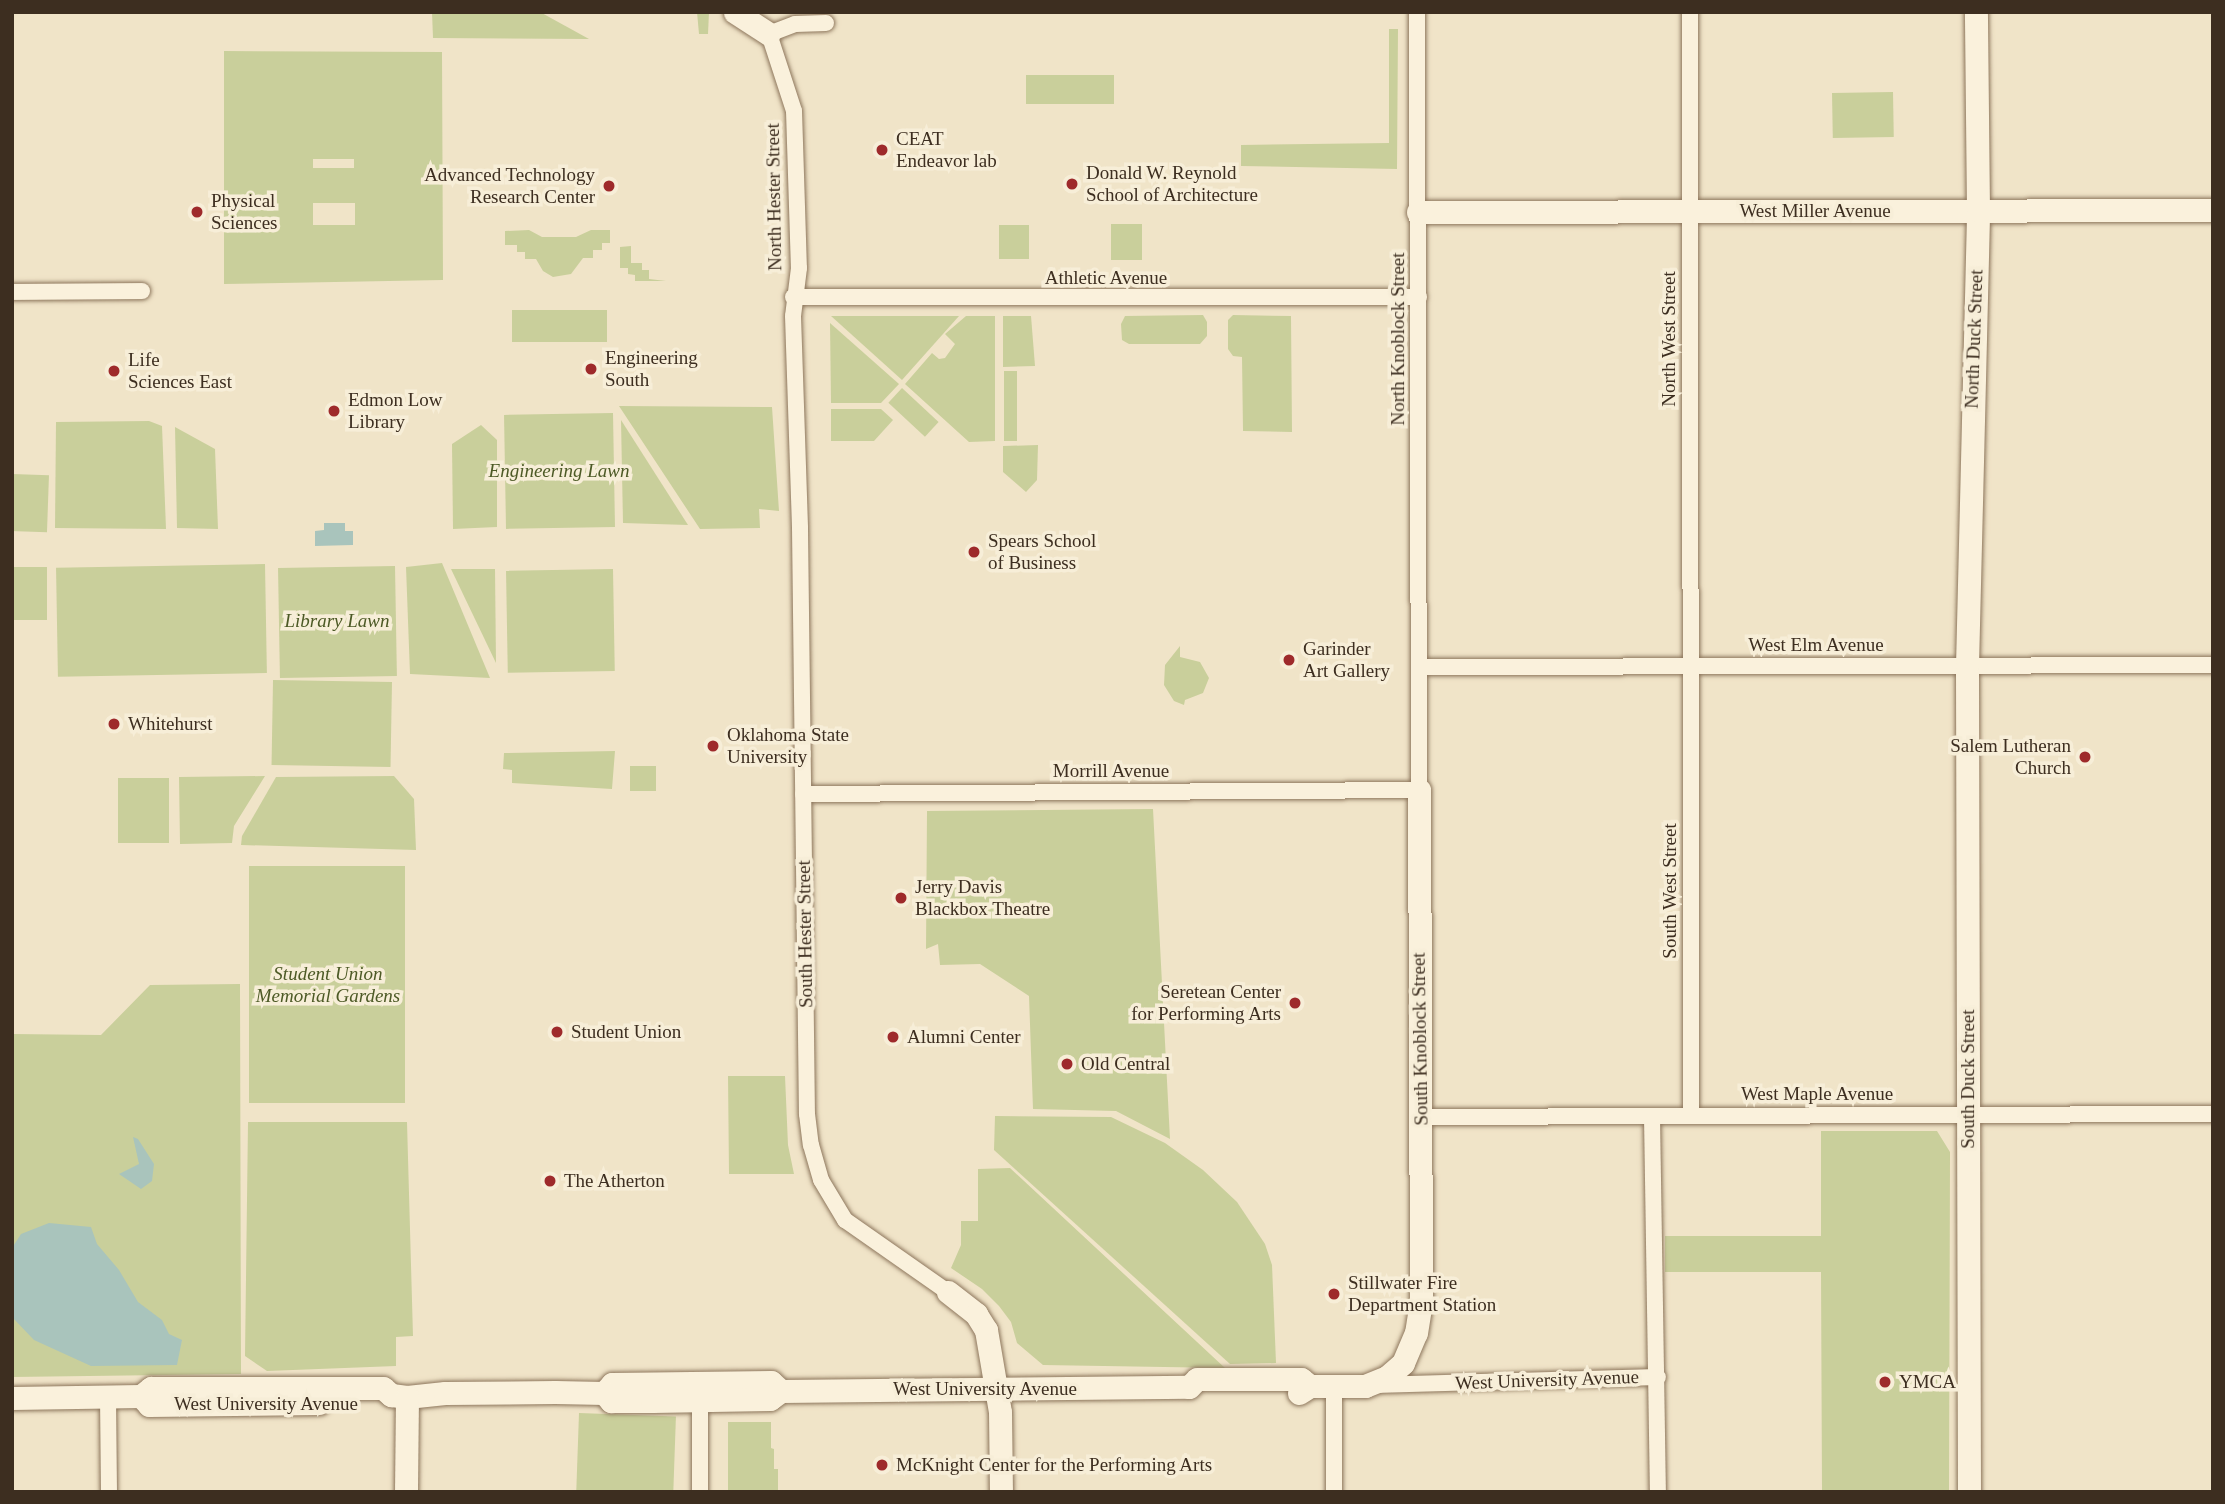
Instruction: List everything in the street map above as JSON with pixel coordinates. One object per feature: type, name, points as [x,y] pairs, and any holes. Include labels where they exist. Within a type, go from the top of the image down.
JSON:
[{"type":"street","points":[[735,12],[769,34],[795,24],[826,23]]},
{"type":"street","name":"North Knoblock Street","points":[[1417,12],[1420,667]]},
{"type":"street","name":"North West Street","points":[[1690,12],[1690,666]]},
{"type":"street","name":"North Duck Street","points":[[1967,666],[1978,210],[1976,12]]},
{"type":"street","name":"North Hester Street","points":[[769,34],[794,111],[799,268],[793,297]]},
{"type":"street","name":"West Miller Avenue","points":[[1418,212],[2213,211]]},
{"type":"street","points":[[12,292],[142,291]]},
{"type":"street","name":"Athletic Avenue","points":[[793,297],[1419,297]]},
{"type":"street","name":"South Hester Street","points":[[793,297],[807,1103],[814,1157],[821,1180],[845,1220],[948,1292],[976,1314],[986,1330],[1000,1412],[1001,1492]]},
{"type":"street","name":"West Elm Avenue","points":[[1420,667],[2213,665]]},
{"type":"street","name":"South West Street","points":[[1690,666],[1691,1115]]},
{"type":"street","name":"South Duck Street","points":[[1967,666],[1969,1492]]},
{"type":"street","name":"South Knoblock Street","points":[[1365,1385],[1387,1377],[1403,1363],[1416,1333],[1421,1301],[1420,667]]},
{"type":"street","name":"Morrill Avenue","points":[[803,794],[1419,790]]},
{"type":"street","name":"West Maple Avenue","points":[[1421,1117],[2213,1114]]},
{"type":"street","points":[[1652,1116],[1658,1492]]},
{"type":"street","name":"West University Avenue","points":[[604,1393],[611,1401],[770,1399],[781,1391],[1189,1387],[1197,1380],[1301,1379],[1310,1386],[1658,1377]]},
{"type":"street","name":"West University Avenue","points":[[12,1398],[141,1396],[151,1388],[383,1388],[399,1396],[445,1393],[604,1393],[612,1384],[638,1383],[771,1382],[781,1391]]},
{"type":"street","points":[[1334,1385],[1334,1492]]},
{"type":"street","points":[[399,1396],[406,1492]]},
{"type":"street","points":[[108,1397],[109,1492]]},
{"type":"street","points":[[699,1400],[700,1492]]},
{"type":"green space","points":[[432,12],[540,12],[589,39],[433,38]]},
{"type":"green space","points":[[697,12],[709,12],[708,34],[699,34]]},
{"type":"green space","points":[[1389,29],[1398,29],[1397,169],[1241,166],[1241,145],[1389,143]]},
{"type":"green space","points":[[224,51],[442,52],[443,280],[224,284]],"holes":[[[313,159],[354,159],[354,168],[313,168]],[[313,203],[355,203],[355,225],[313,225]]]},
{"type":"green space","points":[[1026,75],[1114,75],[1114,104],[1026,104]]},
{"type":"green space","points":[[1893,92],[1894,137],[1833,138],[1832,93]]},
{"type":"green space","points":[[1111,224],[1142,224],[1142,260],[1111,260]]},
{"type":"green space","points":[[999,225],[1029,225],[1029,259],[999,259]]},
{"type":"green space","points":[[529,230],[542,237],[576,237],[591,230],[610,230],[610,243],[602,243],[602,250],[593,250],[593,258],[583,258],[571,274],[553,277],[543,271],[536,259],[525,259],[525,252],[517,252],[517,245],[505,245],[505,231]]},
{"type":"green space","points":[[631,246],[631,263],[642,263],[642,270],[649,270],[649,279],[666,281],[635,281],[635,275],[628,274],[628,268],[620,268],[620,247]]},
{"type":"green space","points":[[512,310],[607,310],[607,342],[512,342]]},
{"type":"green space","points":[[1203,315],[1207,322],[1207,336],[1200,344],[1129,344],[1122,340],[1121,324],[1125,316]]},
{"type":"green space","points":[[1233,315],[1291,316],[1292,432],[1243,431],[1242,357],[1233,356],[1228,349],[1228,320]]},
{"type":"green space","points":[[831,316],[959,316],[902,380]]},
{"type":"green space","points":[[966,316],[995,316],[995,441],[969,442],[905,384],[932,353],[939,359],[945,358],[955,344],[945,334]]},
{"type":"green space","points":[[1003,316],[1031,316],[1035,366],[1003,367]]},
{"type":"green space","points":[[830,323],[899,384],[881,403],[831,403]]},
{"type":"green space","points":[[1004,371],[1017,371],[1017,441],[1004,441]]},
{"type":"green space","points":[[902,388],[939,422],[925,437],[888,403]]},
{"type":"green space","points":[[619,406],[772,407],[779,511],[759,509],[760,528],[700,529]]},
{"type":"green space","points":[[831,409],[881,409],[893,420],[874,441],[831,441]]},
{"type":"green space","name":"Engineering Lawn","points":[[613,413],[615,527],[506,529],[504,415]]},
{"type":"green space","points":[[621,420],[688,525],[623,523]]},
{"type":"green space","points":[[149,421],[162,426],[166,529],[55,528],[56,422]]},
{"type":"green space","points":[[481,425],[497,440],[497,527],[453,529],[452,444]]},
{"type":"green space","points":[[175,427],[215,449],[218,529],[177,528]]},
{"type":"green space","points":[[1038,445],[1037,480],[1026,492],[1003,472],[1003,446]]},
{"type":"green space","points":[[12,474],[49,475],[47,532],[12,531]]},
{"type":"green space","points":[[442,563],[490,678],[410,674],[406,567]]},
{"type":"green space","points":[[265,564],[267,673],[58,677],[56,568]]},
{"type":"green space","name":"Library Lawn","points":[[395,566],[397,676],[280,678],[278,568]]},
{"type":"green space","points":[[12,567],[47,567],[47,620],[12,620]]},
{"type":"green space","points":[[451,569],[495,569],[496,663]]},
{"type":"green space","points":[[613,569],[615,671],[508,673],[506,571]]},
{"type":"green space","points":[[1180,646],[1180,657],[1200,662],[1209,678],[1203,693],[1185,700],[1184,705],[1174,701],[1164,685],[1165,665]]},
{"type":"green space","points":[[273,680],[392,682],[391,767],[272,765]]},
{"type":"green space","points":[[615,751],[612,789],[512,783],[512,770],[503,769],[504,753]]},
{"type":"green space","points":[[630,766],[656,766],[656,791],[630,791]]},
{"type":"green space","points":[[265,776],[234,826],[232,843],[180,844],[179,777]]},
{"type":"green space","points":[[394,776],[414,799],[416,850],[241,845],[242,836],[276,777]]},
{"type":"green space","points":[[118,778],[169,778],[169,843],[118,843]]},
{"type":"green space","points":[[1153,809],[1170,1139],[1116,1111],[1033,1109],[1029,996],[980,964],[940,965],[938,944],[926,949],[927,811]]},
{"type":"green space","name":"Student Union Memorial Gardens","points":[[249,866],[405,866],[405,1103],[249,1103]]},
{"type":"green space","points":[[240,984],[241,1374],[12,1377],[12,1034],[101,1035],[150,985]]},
{"type":"green space","points":[[728,1076],[785,1076],[788,1145],[794,1174],[729,1174]]},
{"type":"green space","points":[[995,1116],[1111,1117],[1165,1143],[1203,1170],[1237,1202],[1265,1244],[1272,1265],[1276,1363],[1230,1364],[994,1150]]},
{"type":"green space","points":[[248,1122],[407,1122],[413,1336],[396,1337],[396,1366],[267,1371],[245,1356]]},
{"type":"green space","name":"YMCA","points":[[1821,1131],[1937,1131],[1950,1152],[1949,1492],[1822,1492],[1821,1272],[1665,1272],[1665,1236],[1821,1236]]},
{"type":"green space","points":[[1010,1168],[1225,1368],[1043,1365],[1017,1343],[1011,1322],[999,1306],[982,1289],[951,1268],[961,1245],[961,1221],[978,1221],[978,1169]]},
{"type":"green space","points":[[579,1413],[676,1416],[673,1492],[576,1492]]},
{"type":"green space","points":[[728,1422],[771,1422],[771,1448],[774,1449],[774,1469],[778,1469],[778,1492],[728,1492]]},
{"type":"water","points":[[324,523],[345,523],[345,531],[353,531],[353,545],[315,546],[315,531],[324,530]]},
{"type":"water","points":[[133,1137],[138,1139],[154,1164],[152,1181],[141,1189],[119,1174],[139,1164]]},
{"type":"water","points":[[49,1223],[91,1227],[97,1244],[119,1270],[138,1302],[162,1320],[169,1334],[182,1340],[177,1365],[91,1366],[34,1340],[12,1317],[12,1248],[21,1234]]},
{"type":"place","name":"CEAT Endeavor lab","points":[[882,150]]},
{"type":"place","name":"Donald W. Reynold School of Architecture","points":[[1072,184]]},
{"type":"place","name":"Advanced Technology Research Center","points":[[609,186]]},
{"type":"place","name":"Physical Sciences","points":[[197,212]]},
{"type":"place","name":"Engineering South","points":[[591,369]]},
{"type":"place","name":"Life Sciences East","points":[[114,371]]},
{"type":"place","name":"Edmon Low Library","points":[[334,411]]},
{"type":"place","name":"Spears School of Business","points":[[974,552]]},
{"type":"place","name":"Garinder Art Gallery","points":[[1289,660]]},
{"type":"place","name":"Whitehurst","points":[[114,724]]},
{"type":"place","name":"Oklahoma State University","points":[[713,746]]},
{"type":"place","name":"Salem Lutheran Church","points":[[2085,757]]},
{"type":"place","name":"Jerry Davis Blackbox Theatre","points":[[901,898]]},
{"type":"place","name":"Seretean Center for Performing Arts","points":[[1295,1003]]},
{"type":"place","name":"Student Union","points":[[557,1032]]},
{"type":"place","name":"Alumni Center","points":[[893,1037]]},
{"type":"place","name":"Old Central","points":[[1067,1064]]},
{"type":"place","name":"The Atherton","points":[[550,1181]]},
{"type":"place","name":"Stillwater Fire Department Station","points":[[1334,1294]]},
{"type":"place","name":"YMCA","points":[[1885,1382]]},
{"type":"place","name":"McKnight Center for the Performing Arts","points":[[882,1465]]}]
